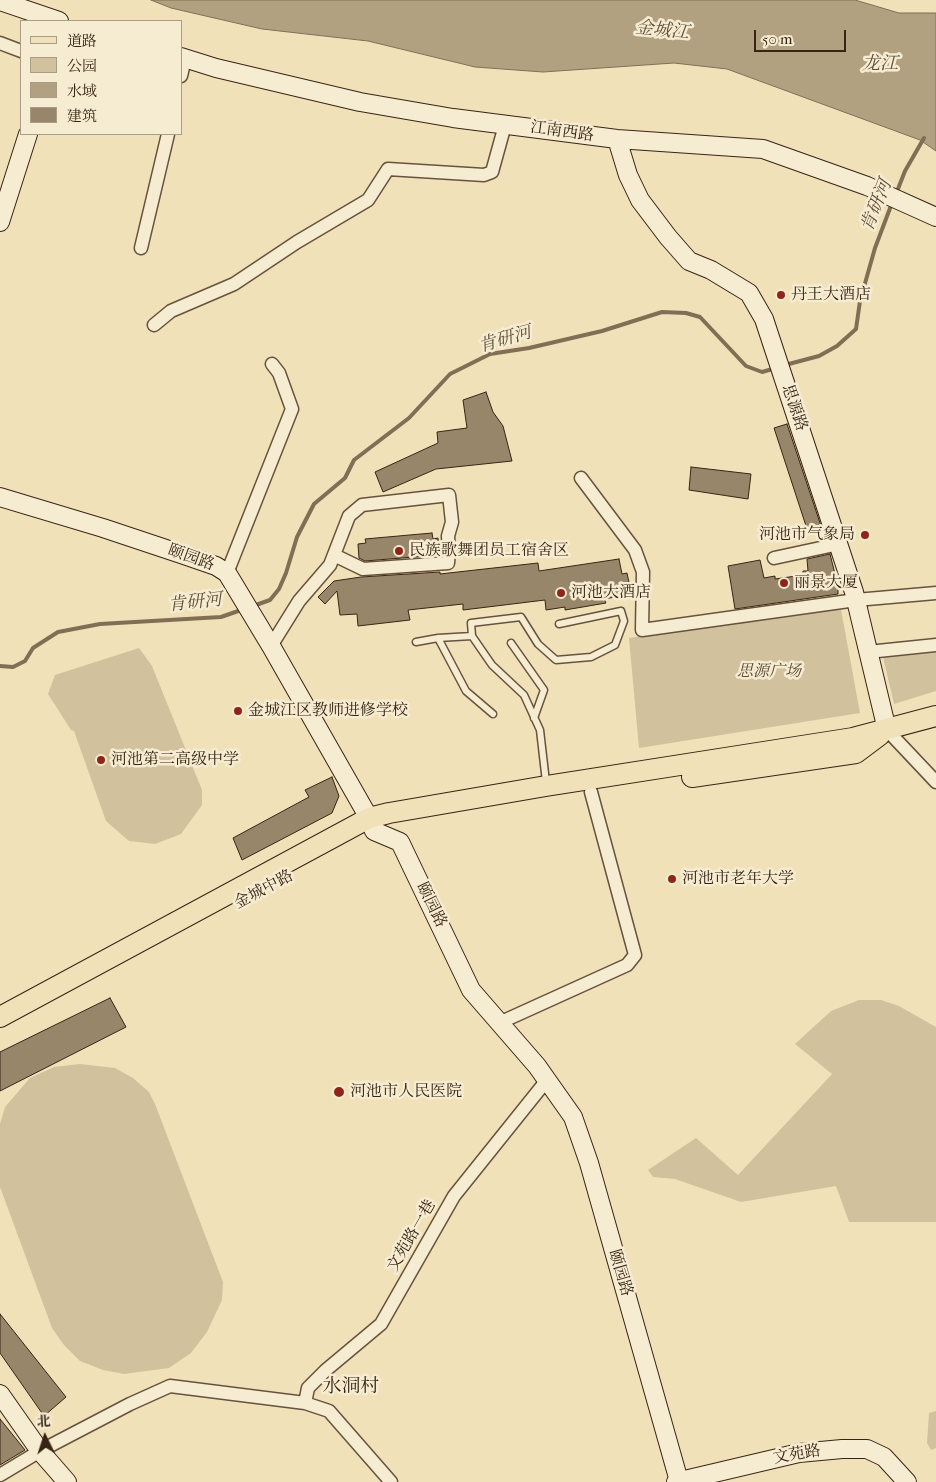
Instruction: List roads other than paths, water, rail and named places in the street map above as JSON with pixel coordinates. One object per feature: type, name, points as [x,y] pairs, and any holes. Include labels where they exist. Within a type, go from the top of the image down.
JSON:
[{"type":"main road","points":[[546,792],[854,738],[936,716]]},
{"type":"main road","points":[[546,792],[591,792],[856,753],[887,730]]},
{"type":"main road","name":"金城中路","points":[[0,1032],[372,825],[389,813],[546,792]]},
{"type":"main road","name":"金城中路","points":[[0,1017],[372,825]]},
{"type":"street","points":[[0,1],[57,20]]},
{"type":"street","points":[[0,43],[20,50]]},
{"type":"street","name":"江南西路","points":[[183,58],[216,68],[360,102],[505,125],[617,139],[763,149],[867,186],[928,214]]},
{"type":"street","points":[[154,326],[171,311],[234,284],[297,242],[368,200],[388,169],[484,175],[492,172],[505,125]]},
{"type":"street","points":[[0,222],[28,135]]},
{"type":"street","points":[[141,248],[168,135]]},
{"type":"street","name":"思源路","points":[[617,139],[628,175],[640,200],[668,237],[689,261],[710,270],[749,293],[764,319],[856,600],[887,730]]},
{"type":"street","points":[[227,573],[292,409],[280,373],[272,364]]},
{"type":"street","points":[[581,478],[635,550],[643,572],[642,630],[856,600],[936,592]]},
{"type":"street","points":[[271,646],[298,601],[330,565],[349,516],[362,505],[449,495],[452,522],[448,536],[450,552],[448,563],[363,569],[334,555]]},
{"type":"street","name":"颐园路","points":[[0,496],[181,554],[216,566],[227,573],[271,646],[372,825],[400,842],[471,990],[537,1066],[573,1117],[589,1163],[679,1482]]},
{"type":"street","points":[[774,558],[839,544]]},
{"type":"street","points":[[868,652],[936,645]]},
{"type":"street","points":[[887,730],[936,782]]},
{"type":"street","points":[[499,1023],[627,964],[635,955],[591,792]]},
{"type":"street","name":"文苑路一巷","points":[[305,1403],[308,1388],[326,1370],[381,1324],[454,1196],[547,1080]]},
{"type":"street","points":[[0,1474],[130,1404],[170,1386],[305,1403],[328,1411],[391,1482]]},
{"type":"street","points":[[0,1394],[40,1451],[67,1482]]},
{"type":"street","name":"文苑路","points":[[679,1482],[799,1453],[842,1449],[867,1449],[884,1457],[907,1482]]},
{"type":"lane","points":[[546,792],[540,730],[524,696],[492,664],[472,636],[470,623],[520,617],[538,644],[556,660],[591,657],[615,645],[624,621],[621,611],[559,624]]},
{"type":"lane","points":[[416,642],[438,638],[472,636]]},
{"type":"lane","points":[[438,638],[466,691],[493,714]]},
{"type":"lane","points":[[511,643],[544,690],[534,718]]},
{"type":"water","name":"龙江","points":[[151,0],[855,0],[899,13],[936,13],[936,151],[920,140],[727,69],[674,63],[543,72],[475,67],[368,41],[262,29],[171,8]]},
{"type":"waterway","name":"肯研河","points":[[896,194],[905,171],[924,138]]},
{"type":"waterway","name":"肯研河","points":[[785,365],[819,356],[837,346],[856,329],[860,301],[875,248],[892,203]]},
{"type":"waterway","name":"肯研河","points":[[253,606],[270,600],[279,589],[297,537],[314,504],[345,478],[354,460],[409,418],[450,374],[490,354],[529,348],[602,331],[662,312],[686,313],[700,317],[746,366],[762,372],[776,368]]},
{"type":"waterway","name":"肯研河","points":[[0,666],[13,667],[25,661],[33,648],[58,632],[100,624],[221,617],[244,609]]},
{"type":"place","name":"丹王大酒店","points":[[781,295]]},
{"type":"place","name":"河池市气象局","points":[[865,535]]},
{"type":"place","name":"民族歌舞团员工宿舍区","points":[[399,551]]},
{"type":"place","name":"丽景大厦","points":[[784,583]]},
{"type":"place","name":"河池大酒店","points":[[561,593]]},
{"type":"place","name":"金城江区教师进修学校","points":[[238,711]]},
{"type":"place","name":"河池第二高级中学","points":[[101,760]]},
{"type":"place","name":"河池市老年大学","points":[[672,879]]},
{"type":"place","name":"河池市人民医院","points":[[339,1092]]},
{"type":"district","name":"水洞村","points":[[351,1387]]},
{"type":"water label","name":"金城江","points":[[662,31]]},
{"type":"park label","name":"思源广场","points":[[769,672]]}]
